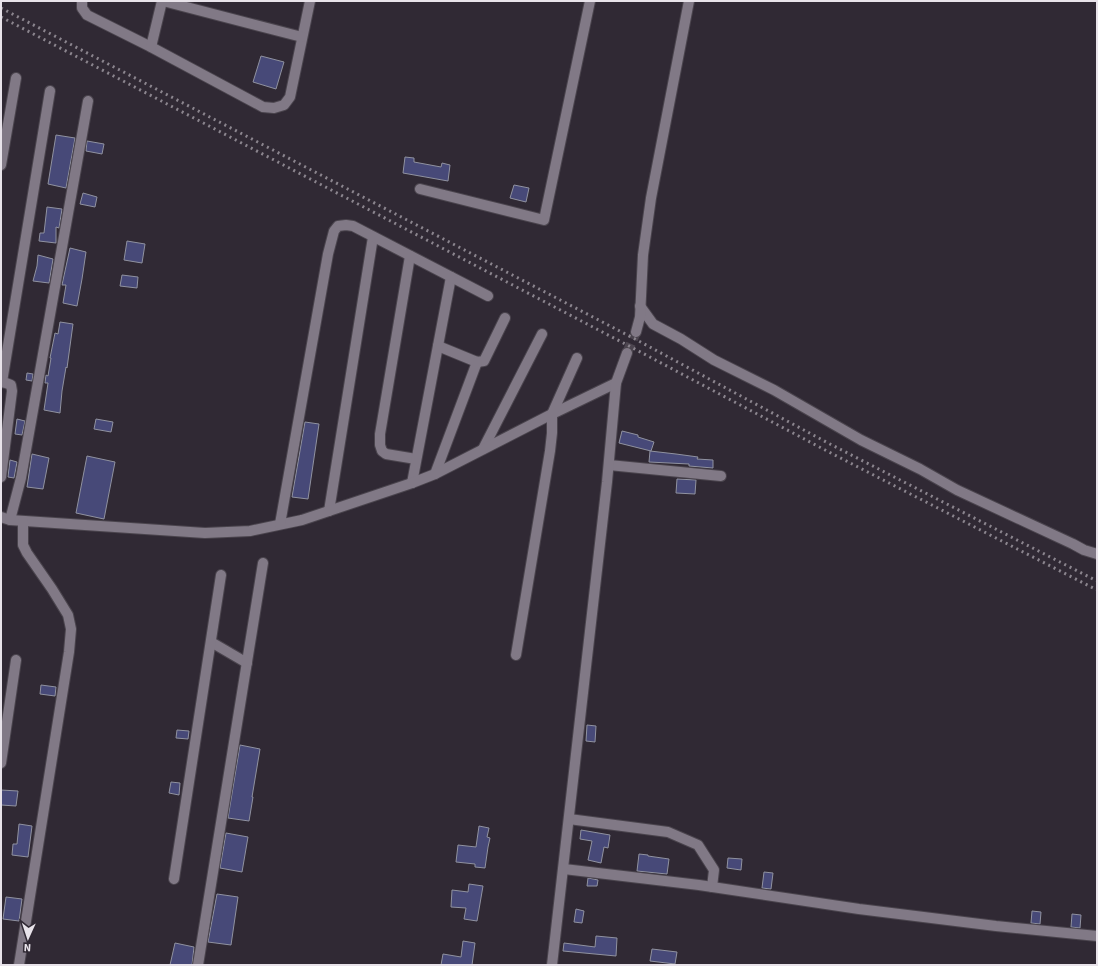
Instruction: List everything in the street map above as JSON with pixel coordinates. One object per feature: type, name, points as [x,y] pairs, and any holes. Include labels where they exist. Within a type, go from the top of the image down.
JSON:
[{"type":"street","points":[[82,1],[82,8],[87,15],[151,47],[263,107],[274,108],[284,105],[290,97],[310,1]]},
{"type":"street","points":[[151,47],[162,1],[302,37]]},
{"type":"street","points":[[420,189],[544,220],[590,1]]},
{"type":"street","points":[[636,332],[640,317],[643,254],[651,198],[689,1]]},
{"type":"street","points":[[1,165],[16,78]]},
{"type":"street","points":[[1,477],[12,391],[11,385],[1,382],[50,91]]},
{"type":"street","points":[[88,101],[21,478],[6,519],[23,524],[205,534],[250,531],[302,520],[435,474],[616,383]]},
{"type":"street","points":[[280,524],[328,254],[334,231],[338,226],[353,226],[488,296]]},
{"type":"street","points":[[329,511],[373,237]]},
{"type":"street","points":[[410,256],[380,445],[382,451],[386,454],[416,459]]},
{"type":"street","points":[[412,483],[451,276]]},
{"type":"street","points":[[640,306],[653,324],[681,339],[714,360],[774,390],[861,440],[920,469],[957,490],[1084,550],[1097,554]]},
{"type":"street","points":[[438,346],[477,362],[482,362],[506,318]]},
{"type":"street","points":[[483,449],[542,334]]},
{"type":"street","points":[[552,965],[570,819],[609,465],[616,383],[627,353]]},
{"type":"street","points":[[516,655],[550,451],[552,414],[577,358]]},
{"type":"street","points":[[435,474],[477,362]]},
{"type":"street","points":[[609,465],[721,476]]},
{"type":"street","points":[[19,965],[68,659],[71,629],[68,615],[23,545],[23,524]]},
{"type":"street","points":[[198,965],[264,563]]},
{"type":"street","points":[[174,879],[222,575]]},
{"type":"street","points":[[211,642],[247,663]]},
{"type":"street","points":[[1,763],[16,660]]},
{"type":"street","points":[[570,819],[668,832],[698,845],[714,870],[712,887]]},
{"type":"street","points":[[564,869],[712,887],[859,909],[996,926],[1097,936]]},
{"type":"building","points":[[261,56],[284,62],[276,89],[253,82]]},
{"type":"building","points":[[56,135],[75,138],[66,188],[48,184]]},
{"type":"building","points":[[87,141],[104,144],[102,154],[86,151]]},
{"type":"building","points":[[405,157],[414,158],[414,162],[441,167],[442,163],[450,165],[448,181],[403,173]]},
{"type":"building","points":[[514,185],[529,188],[526,202],[510,198]]},
{"type":"building","points":[[83,193],[97,197],[95,207],[80,204]]},
{"type":"building","points":[[47,207],[62,209],[59,228],[56,227],[56,243],[39,241],[40,233],[44,233]]},
{"type":"building","points":[[127,241],[145,244],[142,263],[124,260]]},
{"type":"building","points":[[70,248],[86,252],[77,306],[63,303],[66,285],[62,285]]},
{"type":"building","points":[[38,255],[53,259],[49,283],[33,281]]},
{"type":"building","points":[[122,275],[138,277],[137,288],[120,286]]},
{"type":"building","points":[[60,322],[73,324],[67,368],[66,367],[62,391],[60,413],[44,410],[48,383],[45,383],[46,375],[48,376],[55,333],[58,334]]},
{"type":"building","points":[[27,373],[33,374],[32,381],[26,380]]},
{"type":"building","points":[[17,419],[25,421],[22,435],[15,434]]},
{"type":"building","points":[[96,419],[113,422],[111,432],[94,429]]},
{"type":"building","points":[[305,422],[319,424],[308,499],[292,497]]},
{"type":"building","points":[[622,431],[638,435],[638,437],[654,442],[651,451],[619,443]]},
{"type":"building","points":[[650,451],[698,457],[697,459],[713,460],[713,468],[689,466],[689,464],[649,462]]},
{"type":"building","points":[[32,454],[49,458],[43,489],[27,487]]},
{"type":"building","points":[[87,456],[115,462],[104,519],[76,513]]},
{"type":"building","points":[[10,460],[17,462],[14,478],[8,477]]},
{"type":"building","points":[[677,479],[696,480],[695,494],[676,493]]},
{"type":"building","points":[[41,685],[56,687],[55,696],[40,694]]},
{"type":"building","points":[[587,725],[596,726],[595,742],[586,741]]},
{"type":"building","points":[[177,730],[189,731],[188,739],[176,738]]},
{"type":"building","points":[[240,745],[260,749],[249,821],[228,818]]},
{"type":"building","points":[[171,782],[180,783],[179,795],[169,793]]},
{"type":"building","points":[[1,790],[18,791],[16,806],[1,805]]},
{"type":"building","points":[[19,824],[32,826],[28,857],[12,855],[13,844],[17,844]]},
{"type":"building","points":[[479,826],[489,828],[487,837],[490,838],[485,868],[475,867],[475,864],[456,862],[458,845],[476,847]]},
{"type":"building","points":[[581,830],[610,835],[608,848],[604,847],[601,863],[588,860],[592,841],[580,839]]},
{"type":"building","points":[[226,833],[248,837],[242,872],[220,868]]},
{"type":"building","points":[[639,854],[669,859],[667,874],[637,871]]},
{"type":"building","points":[[728,858],[742,859],[741,870],[727,868]]},
{"type":"building","points":[[764,872],[773,873],[771,889],[762,888]]},
{"type":"building","points":[[588,878],[598,880],[597,886],[587,886]]},
{"type":"building","points":[[469,884],[483,886],[477,921],[464,919],[466,908],[451,907],[452,890],[468,892]]},
{"type":"building","points":[[217,894],[238,897],[231,945],[208,942]]},
{"type":"building","points":[[6,897],[22,899],[19,921],[3,919]]},
{"type":"building","points":[[576,909],[584,911],[582,923],[574,922]]},
{"type":"building","points":[[1032,911],[1041,912],[1040,924],[1031,923]]},
{"type":"building","points":[[1072,914],[1081,915],[1080,928],[1071,927]]},
{"type":"building","points":[[596,936],[617,938],[616,956],[563,951],[564,943],[595,947]]},
{"type":"building","points":[[463,941],[475,943],[472,965],[441,965],[443,954],[461,957]]},
{"type":"building","points":[[175,943],[194,947],[192,965],[170,965]]},
{"type":"building","points":[[652,949],[677,952],[675,964],[650,961]]},
{"type":"tunnel","points":[[627,353],[636,332]]},
{"type":"railway","points":[[1,8],[635,339],[828,443],[1097,581]]},
{"type":"railway","points":[[1,17],[825,450],[1097,590]]}]
